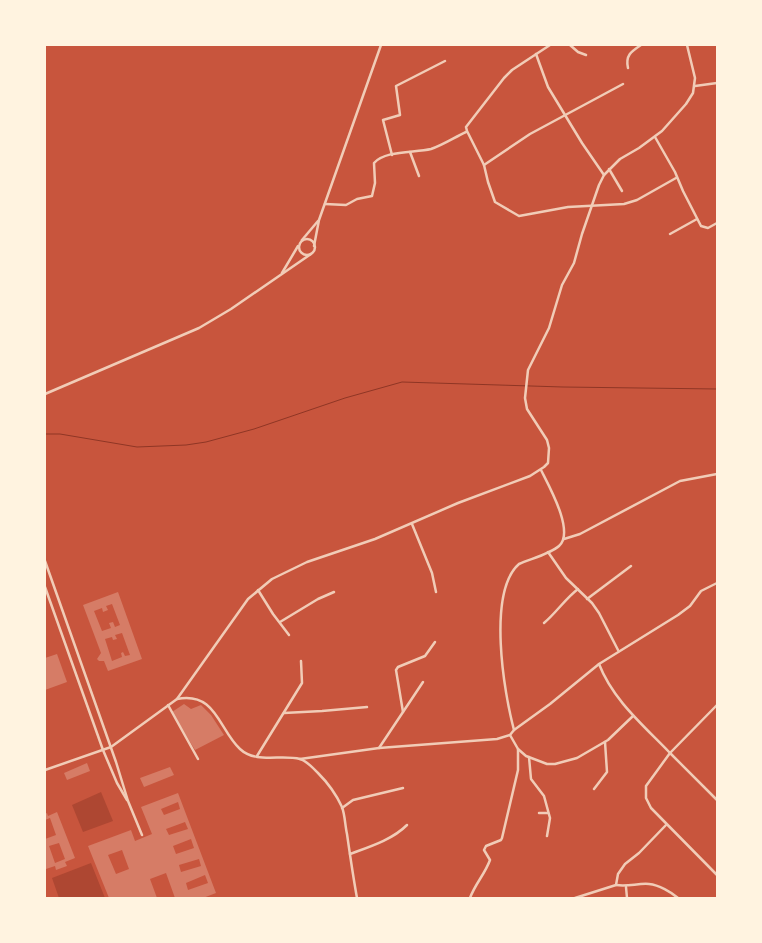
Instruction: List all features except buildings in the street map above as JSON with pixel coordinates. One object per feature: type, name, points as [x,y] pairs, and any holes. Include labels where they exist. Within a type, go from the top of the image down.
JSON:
[{"type":"street","points":[[45,394],[199,328],[311,254],[319,220],[381,45]]},
{"type":"street","points":[[550,45],[512,70],[466,127],[484,164],[495,202],[518,216],[568,207],[624,204],[637,200],[676,178]]},
{"type":"street","points":[[570,45],[578,52],[586,55]]},
{"type":"street","points":[[628,68],[627,57],[630,52],[642,45]]},
{"type":"street","points":[[45,770],[111,747],[177,699],[248,599],[272,579],[307,562],[375,539],[458,503],[530,476],[541,470],[548,463],[549,448],[547,440],[527,409],[525,398],[531,364],[549,328],[562,285],[574,263],[582,234],[604,175],[620,159],[655,137],[686,104],[695,86],[694,69],[687,45]]},
{"type":"street","points":[[536,54],[548,87],[564,116],[604,175]]},
{"type":"street","points":[[392,155],[383,120],[400,115],[396,86],[445,61]]},
{"type":"street","points":[[695,86],[717,83]]},
{"type":"street","points":[[484,164],[521,139],[623,84]]},
{"type":"street","points":[[325,204],[346,205],[357,199],[372,196],[374,191],[375,162],[392,155],[431,149],[467,131]]},
{"type":"street","points":[[655,137],[675,172],[676,178],[702,228],[708,228],[717,223]]},
{"type":"street","points":[[410,152],[419,176]]},
{"type":"street","points":[[609,169],[622,191]]},
{"type":"street","points":[[670,234],[697,219]]},
{"type":"street","points":[[281,274],[300,243],[319,220]]},
{"type":"street","points":[[311,254],[302,254],[299,249],[300,243],[304,240],[309,240],[314,246]]},
{"type":"street","points":[[514,730],[509,713],[501,654],[503,601],[514,569],[519,564],[560,545],[564,539],[563,522],[560,513],[541,470]]},
{"type":"street","points":[[564,539],[580,534],[684,479],[717,474]]},
{"type":"street","points":[[412,524],[432,573],[436,592]]},
{"type":"street","points":[[548,552],[566,578],[587,598],[599,613],[618,650]]},
{"type":"street","points":[[45,561],[111,747],[128,801],[142,835]]},
{"type":"street","points":[[587,598],[631,566]]},
{"type":"street","points":[[177,699],[194,698],[205,704],[214,711],[234,743],[242,751],[257,756],[300,759],[379,748],[491,740],[510,735],[598,664],[678,615],[690,606],[696,595],[701,591],[717,584]]},
{"type":"street","points":[[45,587],[103,750],[128,801]]},
{"type":"street","points":[[544,623],[565,599],[578,589]]},
{"type":"street","points":[[258,590],[289,635]]},
{"type":"street","points":[[280,622],[318,599],[334,592]]},
{"type":"street","points":[[403,712],[396,670],[398,667],[425,656],[435,642]]},
{"type":"street","points":[[257,756],[302,683],[301,661]]},
{"type":"street","points":[[598,664],[605,680],[615,695],[717,800]]},
{"type":"street","points":[[379,748],[423,682]]},
{"type":"street","points":[[717,705],[670,753],[646,786],[645,792],[652,808],[666,825],[717,875]]},
{"type":"street","points":[[168,706],[198,759]]},
{"type":"street","points":[[283,713],[367,707]]},
{"type":"street","points":[[510,735],[518,749],[529,757],[547,764],[555,764],[577,758],[605,742],[634,716]]},
{"type":"street","points":[[594,789],[607,772],[605,742]]},
{"type":"street","points":[[470,898],[475,885],[487,868],[490,860],[484,850],[486,846],[502,838],[518,770],[518,749]]},
{"type":"street","points":[[529,757],[531,779],[544,796],[550,818],[546,836]]},
{"type":"street","points":[[300,759],[312,766],[328,783],[342,808],[356,898]]},
{"type":"street","points":[[342,808],[354,800],[403,788]]},
{"type":"street","points":[[539,813],[548,813]]},
{"type":"street","points":[[350,854],[376,844],[402,830],[407,825]]},
{"type":"street","points":[[616,885],[618,874],[625,864],[639,853],[666,825]]},
{"type":"street","points":[[575,898],[616,885],[650,884],[678,898]]},
{"type":"street","points":[[626,886],[627,898]]},
{"type":"shaded area","points":[[101,792],[113,821],[83,832],[72,805]]},
{"type":"shaded area","points":[[91,863],[105,898],[59,898],[52,878]]},
{"type":"waterway","points":[[45,434],[60,434],[137,447],[186,445],[206,442],[254,429],[345,398],[402,382],[717,389]]}]
